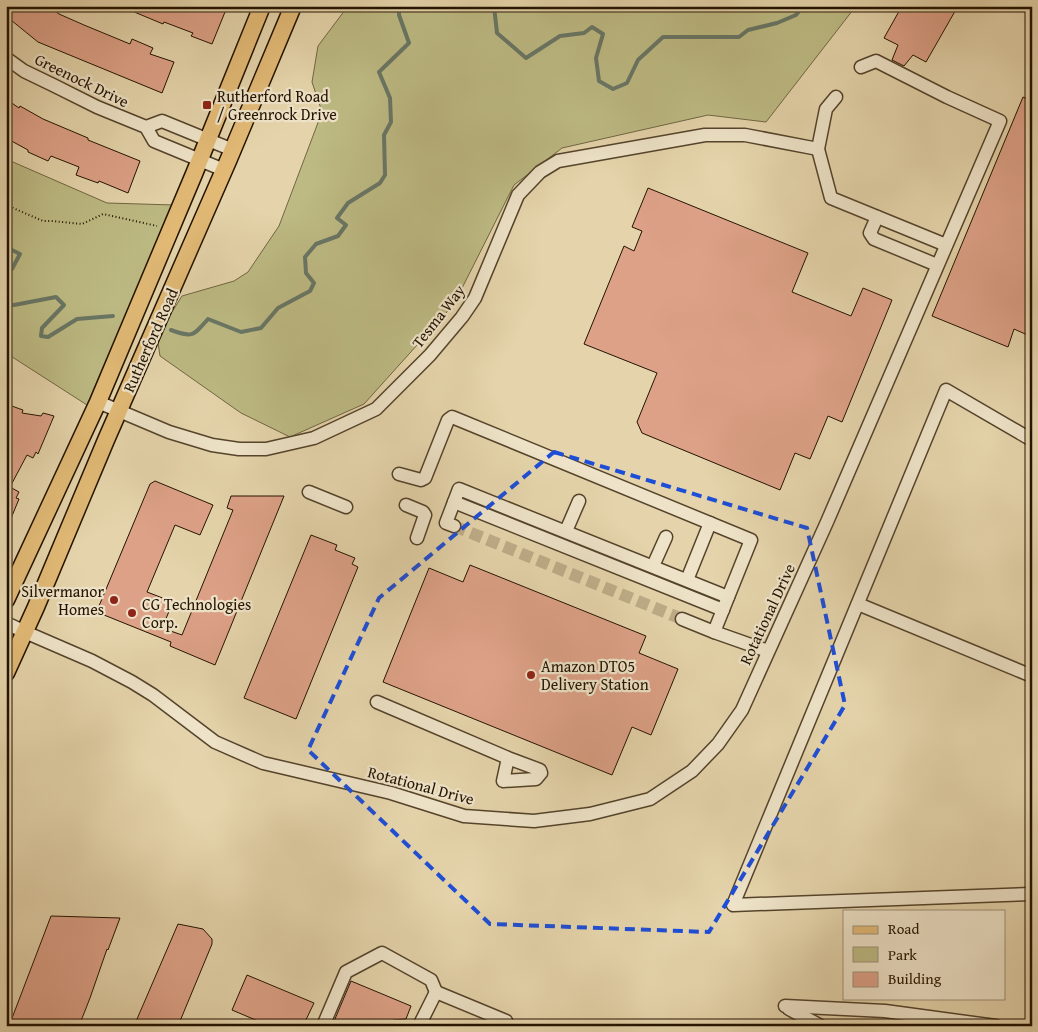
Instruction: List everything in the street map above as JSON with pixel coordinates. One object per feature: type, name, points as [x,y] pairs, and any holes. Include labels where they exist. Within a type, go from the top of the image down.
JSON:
[{"type":"main road","name":"Rutherford Road","points":[[6,600],[98,402],[200,160],[262,6]]},
{"type":"main road","name":"Rutherford Road","points":[[6,673],[293,6]]},
{"type":"street","name":"Greenock Drive","points":[[6,58],[24,71],[98,107],[146,127],[154,142],[224,170]]},
{"type":"street","name":"Rotational Drive","points":[[6,623],[92,661],[132,682],[153,694],[215,742],[264,763],[391,793],[464,816],[534,821],[590,814],[650,799],[692,771],[718,744],[742,710],[827,522],[1000,121],[876,61],[862,67]]},
{"type":"street","points":[[836,97],[826,109],[818,149],[831,198],[946,245]]},
{"type":"street","name":"Greenock Drive","points":[[146,127],[162,121],[232,150]]},
{"type":"street","name":"Tesma Way","points":[[98,402],[169,432],[212,445],[239,449],[266,449],[314,438],[376,409],[430,355],[462,317],[475,298],[518,195],[540,172],[558,161],[705,135],[745,135],[818,149]]},
{"type":"street","points":[[877,217],[870,233],[874,239],[937,265]]},
{"type":"street","points":[[1032,440],[946,390],[733,905],[1032,894]]},
{"type":"street","points":[[398,474],[421,480],[425,478],[448,420],[452,417],[751,540],[714,632]]},
{"type":"street","points":[[454,526],[446,523],[460,489],[728,597]]},
{"type":"street","points":[[309,492],[346,507]]},
{"type":"street","points":[[454,502],[723,610]]},
{"type":"street","points":[[566,531],[579,502]]},
{"type":"street","points":[[406,504],[423,512],[425,515],[417,538]]},
{"type":"street","points":[[687,580],[710,523]]},
{"type":"street","points":[[653,566],[666,537]]},
{"type":"street","points":[[858,604],[1032,676]]},
{"type":"street","points":[[682,619],[768,651]]},
{"type":"street","points":[[377,702],[540,770],[539,776],[536,779],[503,781],[508,758]]},
{"type":"street","points":[[323,1026],[346,972],[382,953],[432,980],[436,992],[420,1026]]},
{"type":"street","points":[[436,992],[506,1020],[505,1026]]},
{"type":"street","points":[[821,1026],[785,1006],[885,1011],[996,1026]]},
{"type":"path","points":[[6,205],[43,222],[82,224],[103,214],[163,226]]},
{"type":"highlighted area","points":[[554,452],[807,528],[845,705],[709,932],[490,924],[308,750],[379,598]]},
{"type":"green space","points":[[348,6],[856,6],[766,122],[708,115],[562,148],[514,185],[454,304],[364,404],[290,437],[241,413],[160,356],[157,336],[182,296],[234,281],[248,272],[279,226],[322,112],[312,82],[318,46]]},
{"type":"green space","points":[[6,159],[107,203],[174,205],[87,405],[6,353]]},
{"type":"building","points":[[6,6],[48,6],[59,14],[130,44],[132,39],[153,48],[150,54],[174,62],[162,93],[38,42],[6,16]]},
{"type":"building","points":[[120,6],[212,6],[225,12],[212,44],[191,36],[193,33],[164,22],[163,24]]},
{"type":"building","points":[[902,6],[958,6],[926,62],[913,55],[904,66],[892,60],[898,45],[884,38]]},
{"type":"building","points":[[1023,97],[1032,101],[1032,337],[1014,329],[1008,347],[932,316]]},
{"type":"building","points":[[6,99],[19,108],[20,106],[43,119],[88,138],[88,140],[140,161],[128,193],[99,181],[98,183],[76,175],[79,167],[51,156],[48,161],[28,152],[28,150],[6,138]]},
{"type":"building","points":[[648,188],[808,253],[792,292],[851,316],[863,288],[892,300],[842,422],[828,416],[810,459],[795,453],[780,490],[642,433],[637,422],[657,373],[584,344],[624,246],[634,251],[642,231],[632,227]]},
{"type":"building","points":[[6,404],[23,410],[22,413],[41,416],[43,413],[54,416],[38,454],[36,452],[33,458],[27,455],[10,487],[19,492],[16,498],[19,499],[7,528]]},
{"type":"building","points":[[155,481],[213,505],[200,535],[175,525],[147,592],[173,602],[162,628],[182,635],[233,510],[227,508],[231,496],[284,496],[215,665],[170,646],[171,642],[104,615],[99,606],[150,484]]},
{"type":"building","points":[[311,535],[337,545],[335,550],[355,558],[352,564],[358,567],[296,719],[244,698]]},
{"type":"building","name":"Amazon DTO5 Delivery Station","points":[[470,565],[646,636],[639,653],[678,669],[651,735],[632,727],[612,775],[383,682],[429,568],[463,582]]},
{"type":"building","points":[[51,916],[120,918],[79,1026],[9,1026]]},
{"type":"building","points":[[178,924],[203,929],[212,939],[212,944],[178,1026],[134,1026]]},
{"type":"building","points":[[247,975],[314,1003],[303,1026],[264,1026],[258,1021],[232,1010]]},
{"type":"building","points":[[351,981],[411,1006],[406,1019],[393,1020],[393,1026],[332,1026]]},
{"type":"waterway","points":[[171,330],[188,335],[192,334],[208,319],[241,332],[261,328],[278,308],[310,291],[314,283],[306,273],[305,257],[316,244],[338,236],[346,225],[337,218],[348,203],[380,183],[385,175],[384,135],[391,122],[390,98],[379,72],[409,43],[399,15],[399,6]]},
{"type":"waterway","points":[[494,6],[497,33],[526,58],[560,36],[584,33],[592,27],[603,34],[596,58],[599,81],[613,89],[627,83],[638,60],[663,37],[739,37],[748,30],[777,23],[796,15],[803,6]]},
{"type":"waterway","points":[[6,253],[10,249],[20,254],[12,269],[6,270]]},
{"type":"waterway","points":[[6,304],[14,305],[56,297],[64,305],[42,328],[41,336],[48,337],[77,319],[113,316]]},
{"type":"tunnel","points":[[454,526],[682,619]]},
{"type":"place","name":"Rutherford Road / Greenrock Drive","points":[[207,105]]},
{"type":"place","name":"Silvermanor Homes","points":[[114,600]]},
{"type":"place","name":"CG Technologies Corp.","points":[[132,613]]},
{"type":"place","name":"Amazon DTO5 Delivery Station","points":[[531,675]]}]
